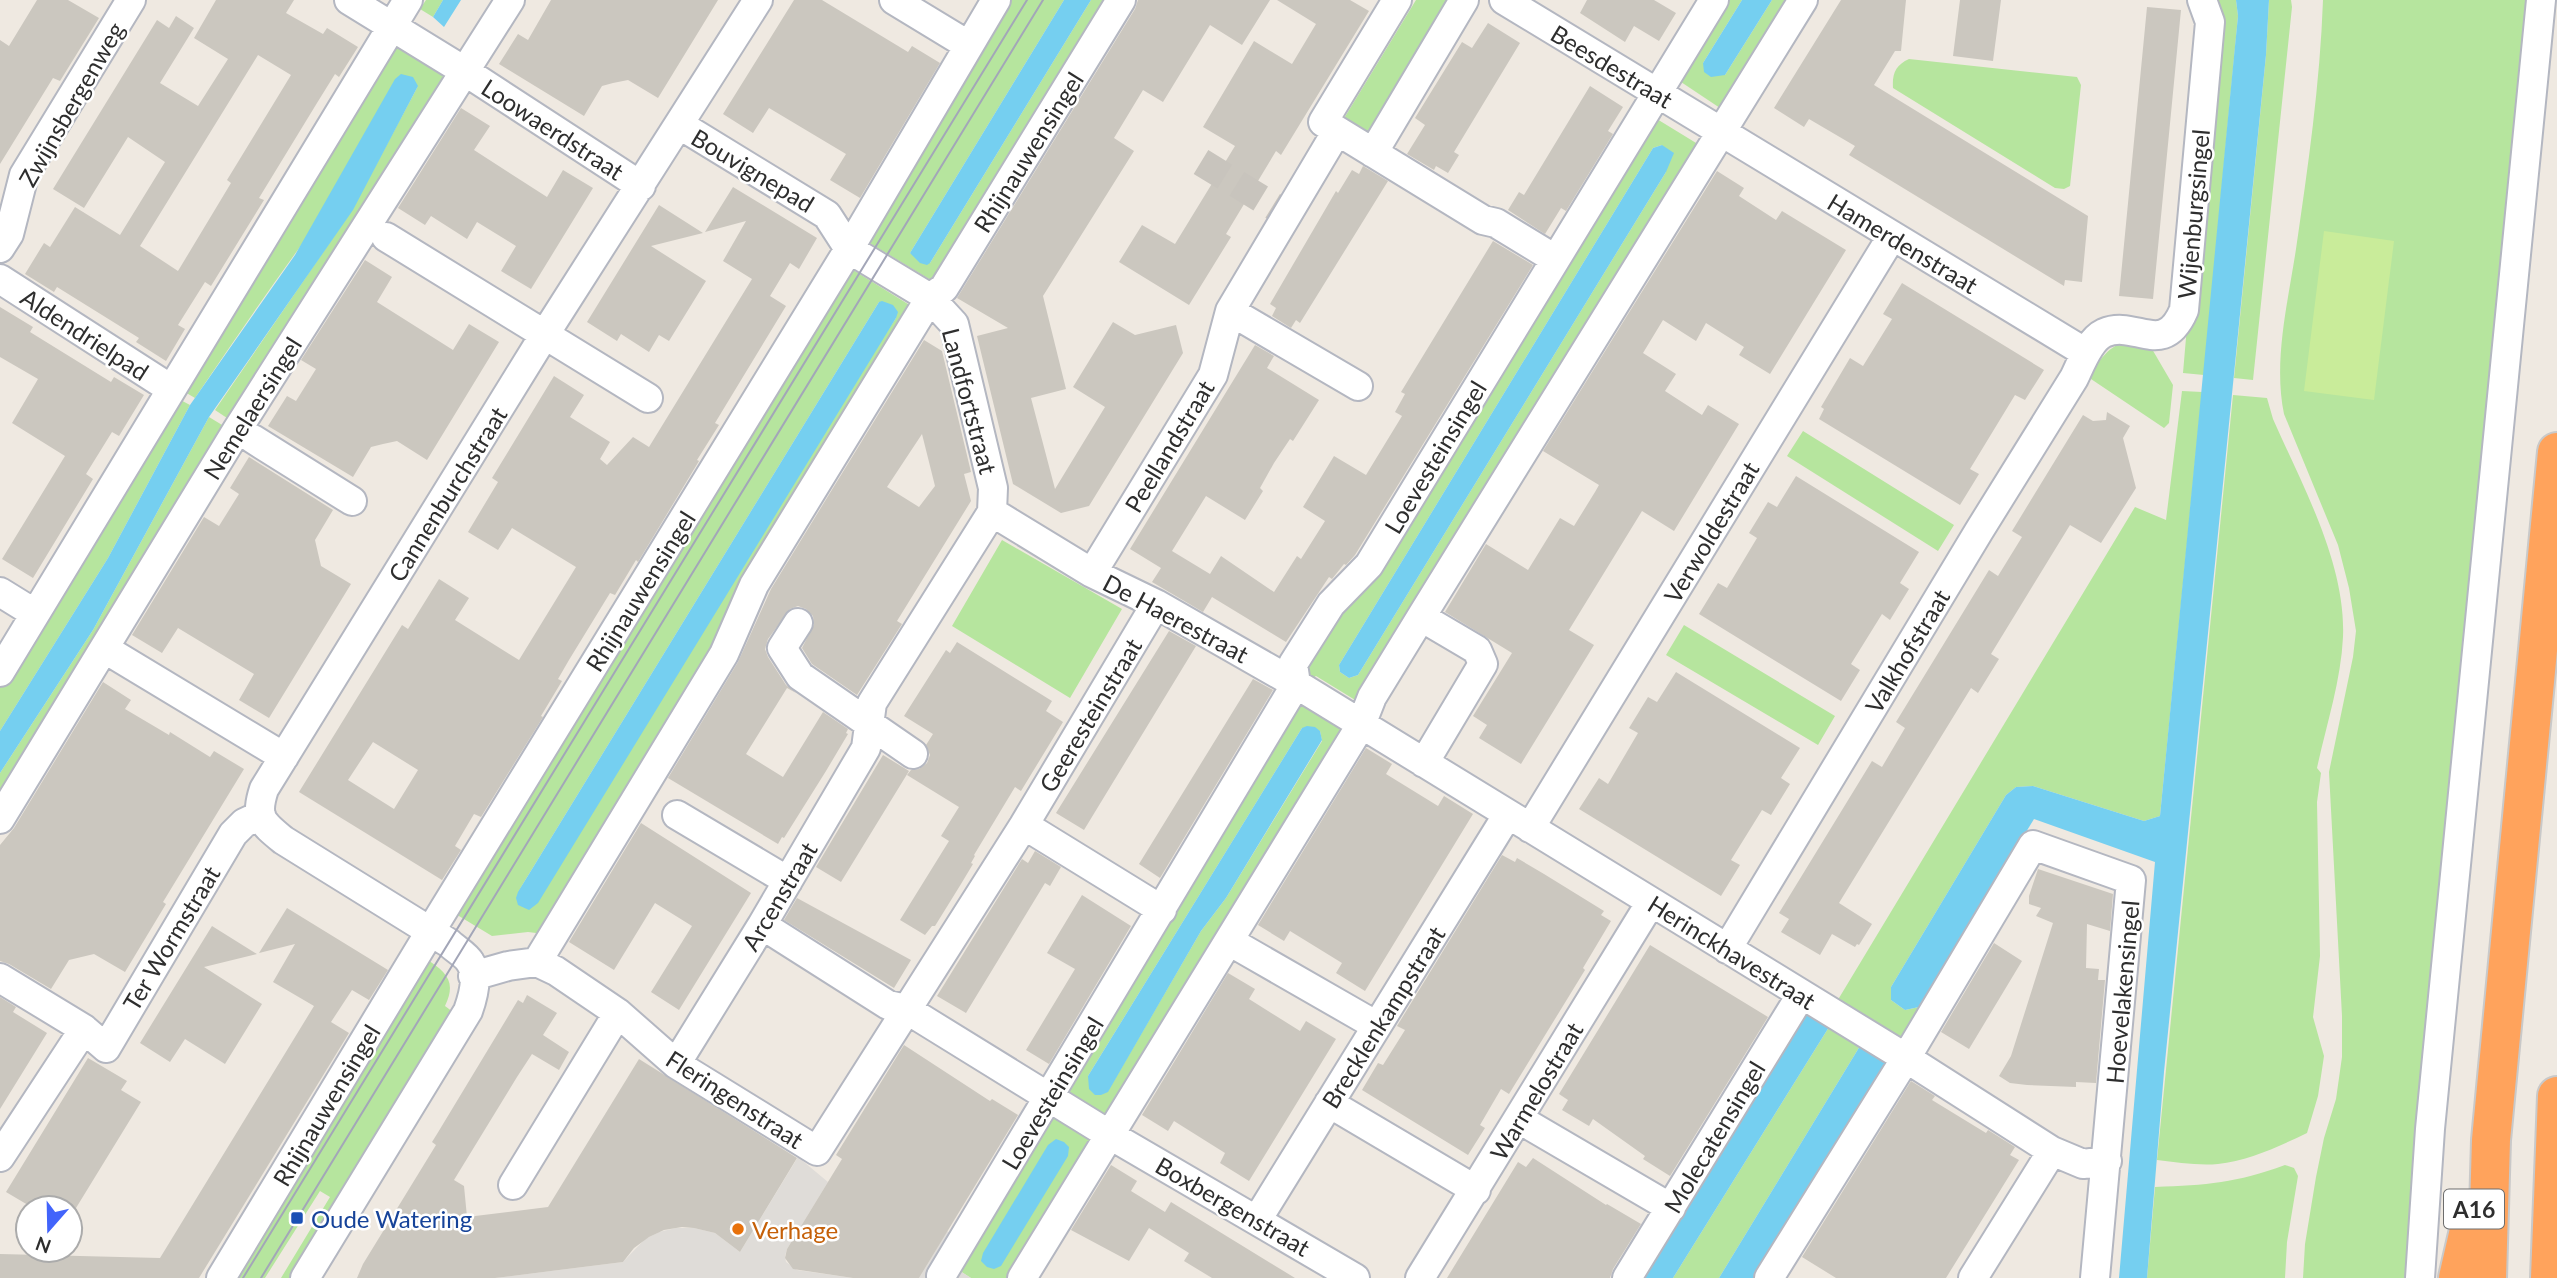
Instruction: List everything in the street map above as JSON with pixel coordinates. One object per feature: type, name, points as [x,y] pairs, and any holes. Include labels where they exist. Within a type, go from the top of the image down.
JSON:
[{"type":"highway","name":"A16","points":[[2487,1278],[2491,1140],[2557,452]]},
{"type":"highway","points":[[2550,1278],[2557,1096]]},
{"type":"highway","name":"A16","points":[[2458,1278],[2491,1140]]},
{"type":"street","name":"Zwijnsbergenweg","points":[[0,248],[9,234],[24,175],[131,0]]},
{"type":"street","name":"Loowaerdstraat","points":[[349,0],[466,72],[641,186]]},
{"type":"street","points":[[0,672],[408,0]]},
{"type":"street","name":"Nemelaersingel","points":[[0,819],[237,430],[510,0]]},
{"type":"street","name":"Cannenburchstraat","points":[[261,815],[258,807],[264,789],[545,334],[758,0]]},
{"type":"street","points":[[894,0],[968,45]]},
{"type":"street","name":"Rhijnauwensingel","points":[[221,1278],[849,249],[996,0]]},
{"type":"street","name":"Rhijnauwensingel","points":[[537,962],[724,654],[754,585],[930,298],[944,288],[1121,0]]},
{"type":"street","points":[[1373,153],[1464,0]]},
{"type":"street","name":"Beesdestraat","points":[[1504,0],[1721,131]]},
{"type":"street","name":"Loevesteinsingel","points":[[941,1276],[1049,1097],[1151,903],[1296,684],[1293,664],[1331,604],[1369,565],[1714,0]]},
{"type":"street","points":[[1022,1278],[1233,943],[1361,724],[1372,697],[1803,0]]},
{"type":"street","name":"Wijenburgsingel","points":[[2086,354],[2103,334],[2118,331],[2152,335],[2166,333],[2177,325],[2184,310],[2210,22],[2202,0]]},
{"type":"street","points":[[2420,1278],[2430,1129],[2541,0]]},
{"type":"street","points":[[1394,1],[1323,122],[1483,220],[1496,223],[1555,259]]},
{"type":"street","name":"Bouvignepad","points":[[680,125],[827,215],[849,249]]},
{"type":"street","name":"Peellandstraat","points":[[1092,573],[1213,375],[1230,311],[1337,131]]},
{"type":"street","name":"Hamerdenstraat","points":[[1721,131],[2086,354]]},
{"type":"street","name":"Verwoldestraat","points":[[1519,821],[1892,236]]},
{"type":"street","points":[[386,237],[648,398]]},
{"type":"street","points":[[849,249],[930,298]]},
{"type":"street","name":"Aldendrielpad","points":[[0,279],[171,389]]},
{"type":"street","name":"Landfortstraat","points":[[930,298],[954,324],[993,488],[992,512]]},
{"type":"street","points":[[1230,311],[1358,386]]},
{"type":"street","name":"Valkhofstraat","points":[[1727,949],[2074,378],[2086,354]]},
{"type":"street","points":[[253,439],[352,501]]},
{"type":"street","name":"De Haerestraat","points":[[992,512],[1092,573],[1156,604],[1361,724]]},
{"type":"street","name":"Arcenstraat","points":[[676,1064],[866,748],[872,703],[992,512]]},
{"type":"street","points":[[0,592],[34,613]]},
{"type":"street","name":"Geeresteinstraat","points":[[906,1009],[1024,825],[1156,604]]},
{"type":"street","points":[[1421,617],[1477,650],[1483,664],[1424,763]]},
{"type":"street","points":[[798,623],[782,648],[800,676],[913,754]]},
{"type":"street","points":[[105,649],[284,757]]},
{"type":"street","name":"Herinckhavestraat","points":[[1361,724],[1906,1058],[2052,1151],[2082,1164],[2107,1161]]},
{"type":"street","points":[[261,815],[263,824],[283,840],[449,943],[471,962],[473,976],[474,994],[468,1011],[305,1278]]},
{"type":"street","name":"Ter Wormstraat","points":[[0,978],[84,1029],[106,1048],[233,834],[244,823],[261,815]]},
{"type":"street","points":[[677,815],[788,881]]},
{"type":"street","name":"Brecklenkampstraat","points":[[1257,1220],[1377,1026],[1519,821]]},
{"type":"street","points":[[1024,825],[1151,903]]},
{"type":"street","name":"Hoevelakensingel","points":[[1906,1058],[2033,845],[2131,880],[2107,1161]]},
{"type":"street","name":"Warmelostraat","points":[[1420,1278],[1651,902]]},
{"type":"street","points":[[762,925],[888,1005],[906,1009],[1049,1097]]},
{"type":"street","points":[[1233,943],[1377,1026]]},
{"type":"street","points":[[473,976],[508,966],[537,962]]},
{"type":"street","name":"Fleringenstraat","points":[[537,962],[556,971],[618,1013],[676,1064],[817,1151],[906,1009]]},
{"type":"street","name":"Molecatensingel","points":[[1627,1278],[1801,995]]},
{"type":"street","points":[[513,1185],[618,1013]]},
{"type":"street","points":[[0,1157],[84,1029]]},
{"type":"street","points":[[1775,1276],[1906,1058]]},
{"type":"street","name":"Boxbergenstraat","points":[[1049,1097],[1355,1278]]},
{"type":"street","points":[[1329,1103],[1476,1190]]},
{"type":"street","points":[[1520,1119],[1671,1208]]},
{"type":"street","points":[[1973,1278],[2052,1151]]},
{"type":"street","points":[[2095,1278],[2107,1161]]},
{"type":"green space","points":[[426,0],[443,0],[433,17],[420,9]]},
{"type":"green space","points":[[1008,0],[1064,0],[910,253],[930,263],[1091,0],[1113,0],[939,285],[863,239]]},
{"type":"green space","points":[[1416,0],[1448,0],[1366,135],[1343,120]]},
{"type":"green space","points":[[1723,0],[1742,0],[1703,63],[1725,75],[1772,0],[1795,0],[1723,110],[1675,78]]},
{"type":"green space","points":[[2215,0],[2236,0],[2238,16],[2204,375],[2183,373]]},
{"type":"green space","points":[[2269,0],[2291,0],[2292,7],[2253,380],[2234,378]]},
{"type":"green space","points":[[2323,0],[2530,0],[2418,1278],[2303,1278],[2305,1244],[2316,1177],[2336,1099],[2342,1057],[2329,772],[2356,631],[2338,545],[2284,414],[2281,394],[2283,332],[2313,125]]},
{"type":"green space","points":[[392,39],[454,77],[236,424],[215,410],[352,210],[418,86],[304,241],[195,398],[178,388]]},
{"type":"green space","points":[[1909,59],[2077,77],[2081,85],[2070,186],[2064,189],[2055,188],[1893,88],[1896,70]]},
{"type":"green space","points":[[1652,116],[1701,146],[1360,703],[1316,676],[1313,678],[1300,670]],"holes":[[[1662,145],[1666,172],[1358,675],[1349,678],[1340,672],[1339,665],[1653,148]]]},
{"type":"green space","points":[[2324,231],[2394,241],[2374,400],[2304,391]]},
{"type":"green space","points":[[845,265],[916,309],[711,645],[719,650],[544,934],[528,932],[492,936],[449,910]],"holes":[[[879,302],[896,318],[518,892]]]},
{"type":"green space","points":[[2124,342],[2152,349],[2173,385],[2169,423],[2164,428],[2088,377],[2108,352]]},
{"type":"green space","points":[[2182,391],[2202,392],[2160,816],[2144,821],[2033,786],[2016,787],[2006,795],[1891,987],[1891,1000],[1905,1010],[1919,1007],[1898,1041],[1836,1003],[2135,507],[2166,520]]},
{"type":"green space","points":[[2233,395],[2267,398],[2273,419],[2309,497],[2330,553],[2342,609],[2343,637],[2336,687],[2317,768],[2321,773],[2317,802],[2320,956],[2313,1017],[2324,1056],[2318,1096],[2307,1133],[2252,1156],[2218,1164],[2203,1164],[2157,1160]]},
{"type":"green space","points":[[173,396],[190,405],[108,558],[0,731],[0,685]]},
{"type":"green space","points":[[209,417],[232,431],[0,808],[0,773],[93,630]]},
{"type":"green space","points":[[1803,431],[1954,525],[1938,551],[1787,456]]},
{"type":"green space","points":[[1002,540],[1122,609],[1070,698],[952,626]]},
{"type":"green space","points":[[1684,625],[1835,716],[1818,745],[1666,655]]},
{"type":"green space","points":[[1300,701],[1348,731],[1110,1119],[1063,1089]],"holes":[[[1302,728],[1320,731],[1322,741],[1226,898],[1201,931],[1108,1091],[1088,1076]]]},
{"type":"green space","points":[[425,958],[447,978],[450,990],[445,1006],[453,1012],[290,1278],[281,1278],[330,1197],[320,1191],[265,1278],[228,1278]]},
{"type":"green space","points":[[1829,1027],[1860,1046],[1719,1278],[1673,1278]]},
{"type":"green space","points":[[1050,1112],[1097,1140],[1013,1278],[971,1278],[955,1268]]},
{"type":"green space","points":[[2285,1165],[2294,1168],[2298,1176],[2287,1242],[2285,1278],[2147,1278],[2155,1187],[2221,1182]]},
{"type":"shaded area","points":[[798,1157],[828,1182],[787,1249],[786,1262],[797,1270],[853,1278],[495,1278],[623,1262],[645,1239],[676,1228],[694,1228],[715,1233],[740,1252]]},
{"type":"shaded area","points":[[947,1231],[969,1244],[954,1267],[971,1278],[919,1278]]},
{"type":"water","points":[[443,0],[461,0],[444,27],[433,17]]},
{"type":"water","points":[[1064,0],[1091,0],[930,263],[920,263],[910,253]]},
{"type":"water","points":[[1742,0],[1772,0],[1725,75],[1711,77],[1704,72],[1703,63]]},
{"type":"water","points":[[2236,0],[2269,0],[2266,55],[2164,1072],[2147,1278],[2119,1278],[2155,862],[2034,819],[1919,1007],[1905,1010],[1891,1000],[1891,987],[2006,795],[2016,787],[2033,786],[2144,821],[2160,816],[2238,16]]},
{"type":"water","points":[[401,74],[413,77],[418,86],[353,210],[209,417],[93,630],[0,773],[0,731],[108,558],[190,405],[295,255],[395,79]]},
{"type":"water","points":[[1662,145],[1674,153],[1666,172],[1358,675],[1349,678],[1340,672],[1339,665],[1653,148]]},
{"type":"water","points":[[882,301],[893,305],[898,312],[896,318],[538,903],[529,910],[518,905],[518,892]]},
{"type":"water","points":[[1307,726],[1320,731],[1322,740],[1226,898],[1201,931],[1108,1092],[1095,1095],[1089,1089],[1088,1076],[1302,728]]},
{"type":"water","points":[[1804,1013],[1829,1027],[1673,1278],[1641,1278]]},
{"type":"water","points":[[1860,1046],[1890,1065],[1758,1278],[1719,1278]]},
{"type":"water","points":[[1056,1139],[1069,1147],[1068,1156],[1001,1266],[994,1269],[987,1267],[981,1261],[983,1253],[1048,1145]]},
{"type":"building","points":[[37,0],[68,0],[99,18],[60,81],[53,78],[0,164],[0,40],[9,46]]},
{"type":"building","points":[[216,0],[294,0],[286,13],[323,34],[327,28],[358,47],[339,77],[335,74],[317,103],[259,198],[264,200],[211,286],[205,282],[178,325],[185,329],[166,361],[136,342],[139,338],[57,287],[54,292],[25,274],[44,243],[50,247],[75,207],[120,235],[165,162],[128,137],[84,208],[53,189],[157,20],[169,28],[176,16],[194,28],[160,83],[198,106],[228,59],[194,38]],"holes":[[[258,55],[291,75],[227,180],[231,183],[178,271],[140,246]]]},
{"type":"building","points":[[551,0],[718,0],[658,98],[628,80],[613,83],[602,86],[584,116],[499,64],[518,34],[528,40]]},
{"type":"building","points":[[794,0],[822,0],[908,52],[912,46],[940,63],[860,198],[830,180],[846,154],[769,108],[753,133],[723,114]]},
{"type":"building","points":[[1138,0],[1270,0],[1242,45],[1210,25],[1163,102],[1143,90],[1114,138],[1134,151],[1043,296],[1066,389],[1031,398],[1055,489],[1105,407],[1073,387],[1113,322],[1135,335],[1176,325],[1183,353],[1089,506],[1061,513],[1013,484],[977,336],[1008,328],[957,298],[1135,9]]},
{"type":"building","points":[[1277,0],[1350,0],[1369,11],[1281,155],[1276,151],[1226,234],[1231,237],[1189,305],[1119,262],[1142,225],[1175,244],[1235,146],[1203,127],[1254,41],[1292,64],[1316,24]]},
{"type":"building","points":[[1587,0],[1654,0],[1676,13],[1659,41],[1634,26],[1625,42],[1580,13]]},
{"type":"building","points":[[1841,0],[1906,0],[1901,51],[1895,51],[1874,85],[2088,216],[2082,282],[2065,280],[2064,286],[1849,155],[1855,146],[1809,119],[1804,127],[1774,108]]},
{"type":"building","points":[[1960,0],[2001,0],[1993,61],[1953,56]]},
{"type":"building","points":[[2147,7],[2181,10],[2153,299],[2119,296]]},
{"type":"building","points":[[1488,23],[1520,43],[1454,152],[1459,155],[1448,173],[1436,166],[1434,170],[1407,154],[1425,125],[1415,118],[1462,42],[1472,48]]},
{"type":"building","points":[[1590,86],[1623,107],[1608,131],[1613,134],[1566,211],[1561,208],[1545,234],[1508,210],[1519,192],[1524,195]]},
{"type":"building","points":[[461,108],[490,126],[474,150],[547,197],[563,170],[593,188],[531,289],[501,271],[516,246],[477,222],[467,239],[431,216],[425,225],[398,208]]},
{"type":"building","points":[[1363,166],[1388,181],[1300,323],[1296,320],[1291,328],[1272,316],[1276,308],[1270,304],[1336,191],[1338,193],[1352,170],[1359,174]]},
{"type":"building","points":[[1717,171],[1744,188],[1739,196],[1776,220],[1782,211],[1846,250],[1770,374],[1739,355],[1744,347],[1706,323],[1696,341],[1663,320],[1643,353],[1676,374],[1665,391],[1702,415],[1708,405],[1739,424],[1674,531],[1642,511],[1569,630],[1594,645],[1521,764],[1479,738],[1487,725],[1473,716],[1512,653],[1445,612],[1486,544],[1528,570],[1560,518],[1574,526],[1595,492],[1599,485],[1543,451]]},
{"type":"building","points":[[733,187],[817,238],[799,269],[790,263],[770,296],[786,306],[715,423],[719,425],[697,460],[699,461],[638,562],[636,560],[615,595],[610,593],[558,679],[562,681],[541,716],[543,717],[481,817],[474,814],[455,846],[461,850],[442,880],[299,792],[402,625],[408,629],[439,579],[469,598],[455,620],[519,660],[576,567],[512,528],[498,550],[468,532],[498,482],[492,478],[554,376],[584,395],[570,417],[610,442],[600,459],[607,465],[633,437],[649,447],[752,279],[723,261],[746,221],[705,232]],"holes":[[[373,742],[418,770],[394,809],[348,780]]]},
{"type":"building","points":[[659,205],[703,233],[651,246],[706,281],[669,341],[659,335],[649,352],[621,334],[617,341],[587,322]]},
{"type":"building","points":[[1493,241],[1533,265],[1355,555],[1332,579],[1329,577],[1286,642],[1212,597],[1203,612],[1152,582],[1161,568],[1130,549],[1255,345],[1274,356],[1267,368],[1319,400],[1293,441],[1290,439],[1274,463],[1260,488],[1263,491],[1245,520],[1206,496],[1172,551],[1210,574],[1221,556],[1274,592],[1297,556],[1301,559],[1325,521],[1303,507],[1334,456],[1366,475],[1402,416],[1395,412],[1405,394],[1401,392]]},
{"type":"building","points":[[365,260],[392,277],[377,302],[453,350],[469,324],[499,342],[427,460],[397,441],[383,444],[371,447],[353,477],[268,426],[287,396],[296,401],[316,369],[301,360]]},
{"type":"building","points":[[1902,283],[2044,370],[2025,400],[2015,395],[1970,469],[1979,474],[1960,505],[1819,419],[1824,409],[1821,407],[1850,358],[1863,366],[1892,319],[1883,314]]},
{"type":"building","points":[[0,307],[33,327],[30,332],[111,382],[114,377],[144,395],[119,436],[112,432],[86,474],[93,479],[33,578],[2,559],[65,456],[12,423],[38,379],[0,357]]},
{"type":"building","points":[[924,340],[942,351],[971,472],[964,474],[971,501],[897,621],[902,624],[857,695],[812,664],[802,648],[814,624],[813,616],[806,609],[798,606],[790,609],[768,639],[765,649],[768,657],[786,685],[796,693],[787,688],[746,754],[783,777],[823,712],[848,729],[848,734],[826,771],[778,844],[668,778],[738,662],[771,589]],"holes":[[[922,434],[935,486],[919,507],[887,487]]]},
{"type":"building","points":[[2107,412],[2130,426],[2123,438],[2136,488],[2101,543],[2070,525],[1991,654],[1999,659],[1978,693],[1971,688],[1839,903],[1872,924],[1855,947],[1832,934],[1820,955],[1781,932],[1789,919],[1779,913],[1872,761],[1882,767],[1905,728],[1896,722],[1989,570],[1998,576],[2022,537],[2012,531],[2083,415],[2093,421],[2106,420]]},
{"type":"building","points":[[249,457],[333,510],[315,540],[321,566],[351,584],[269,718],[239,700],[254,674],[178,628],[162,653],[132,635],[204,517],[219,526],[239,494],[230,488]]},
{"type":"building","points":[[1796,476],[1919,552],[1900,583],[1909,589],[1890,620],[1882,614],[1851,664],[1860,670],[1841,701],[1699,614],[1718,583],[1727,588],[1757,538],[1749,533],[1768,502],[1777,507]]},
{"type":"building","points":[[1169,631],[1196,646],[1084,830],[1056,813]]},
{"type":"building","points":[[957,642],[1052,701],[1046,711],[1063,722],[1021,791],[1015,787],[974,855],[973,864],[961,884],[935,926],[925,935],[900,920],[949,841],[941,836],[959,807],[907,775],[911,770],[919,769],[927,763],[930,755],[926,745],[933,734],[904,716],[946,650],[950,653]]},
{"type":"building","points":[[1676,672],[1800,748],[1781,778],[1790,784],[1771,815],[1762,810],[1731,860],[1740,865],[1721,896],[1579,809],[1599,778],[1608,784],[1638,733],[1629,728],[1648,697],[1657,702]]},
{"type":"building","points":[[1253,679],[1273,690],[1160,878],[1139,864]]},
{"type":"building","points":[[103,682],[131,700],[125,709],[169,735],[170,732],[210,757],[214,751],[244,769],[163,902],[166,904],[125,972],[94,954],[69,960],[51,989],[0,961],[0,845],[14,828]]},
{"type":"building","points":[[1366,748],[1392,764],[1386,774],[1438,806],[1444,796],[1473,814],[1365,991],[1336,973],[1342,963],[1290,931],[1284,941],[1258,925]]},
{"type":"building","points":[[883,755],[909,771],[841,882],[816,867]]},
{"type":"building","points":[[641,823],[751,893],[679,1010],[651,992],[692,926],[655,903],[614,970],[569,942]]},
{"type":"building","points":[[1035,851],[1061,867],[1050,886],[1045,883],[966,1013],[937,996],[1022,859],[1028,863]]},
{"type":"building","points":[[1502,855],[1515,862],[1517,858],[1544,874],[1604,911],[1601,915],[1611,921],[1583,968],[1585,970],[1509,1094],[1501,1089],[1480,1125],[1485,1128],[1468,1155],[1362,1090],[1378,1063],[1383,1065],[1405,1030],[1397,1026]]},
{"type":"building","points":[[2038,869],[2113,894],[2110,931],[2087,924],[2086,968],[2099,969],[2098,980],[2105,980],[2096,1083],[2076,1082],[2076,1087],[2027,1085],[2010,1083],[1999,1076],[2011,1056],[2053,923],[2036,916],[2041,908],[2029,904]]},
{"type":"building","points":[[1082,895],[1131,926],[1049,1064],[1026,1050],[1075,969],[1047,953]]},
{"type":"building","points":[[797,898],[911,960],[894,988],[784,920]]},
{"type":"building","points":[[287,908],[388,970],[369,1000],[352,990],[331,1022],[349,1033],[199,1278],[0,1278],[0,1254],[14,1254],[14,1264],[84,1264],[84,1256],[160,1258],[314,1006],[273,982],[295,944],[259,953]]},
{"type":"building","points":[[212,926],[257,954],[204,967],[262,1004],[225,1064],[185,1039],[170,1062],[140,1043]]},
{"type":"building","points":[[1994,943],[2022,961],[1969,1049],[1941,1032]]},
{"type":"building","points":[[1650,945],[1768,1017],[1670,1176],[1643,1159],[1645,1156],[1593,1119],[1589,1126],[1562,1110],[1568,1100],[1559,1094]]},
{"type":"building","points":[[1228,973],[1255,989],[1249,999],[1300,1031],[1306,1021],[1336,1039],[1249,1181],[1220,1163],[1225,1153],[1174,1121],[1168,1131],[1142,1115]]},
{"type":"building","points":[[527,995],[557,1013],[543,1035],[569,1052],[559,1070],[532,1054],[517,1077],[454,1180],[464,1186],[467,1217],[548,1207],[639,1059],[797,1158],[740,1252],[715,1233],[682,1227],[664,1230],[649,1237],[634,1248],[623,1262],[495,1278],[357,1278],[436,1145],[432,1142],[518,1000],[523,1003]]},
{"type":"building","points":[[0,997],[16,1007],[13,1012],[47,1033],[0,1109]]},
{"type":"building","points":[[904,1045],[990,1101],[992,1099],[1018,1115],[919,1278],[853,1278],[793,1269],[785,1258],[787,1249],[842,1159],[836,1155]]},
{"type":"building","points":[[88,1058],[127,1081],[121,1090],[141,1102],[84,1195],[14,1194],[14,1197],[6,1192]]},
{"type":"building","points":[[1911,1081],[1935,1096],[1932,1100],[1986,1133],[1988,1130],[2015,1147],[2010,1155],[2019,1160],[1946,1278],[1836,1278],[1802,1257]]},
{"type":"building","points":[[1533,1158],[1641,1224],[1610,1278],[1447,1278],[1518,1162],[1526,1167]]},
{"type":"building","points":[[1111,1165],[1137,1181],[1131,1191],[1165,1212],[1171,1202],[1295,1278],[1212,1278],[1184,1261],[1189,1253],[1149,1228],[1129,1261],[1071,1230]]},
{"type":"tunnel","points":[[1201,162],[1286,214]]},
{"type":"tram line","points":[[243,1278],[1027,0]]},
{"type":"tram line","points":[[261,1278],[1043,0]]},
{"type":"place","name":"Oude Watering","points":[[297,1218]]},
{"type":"place","name":"Verhage","points":[[738,1229]]}]
